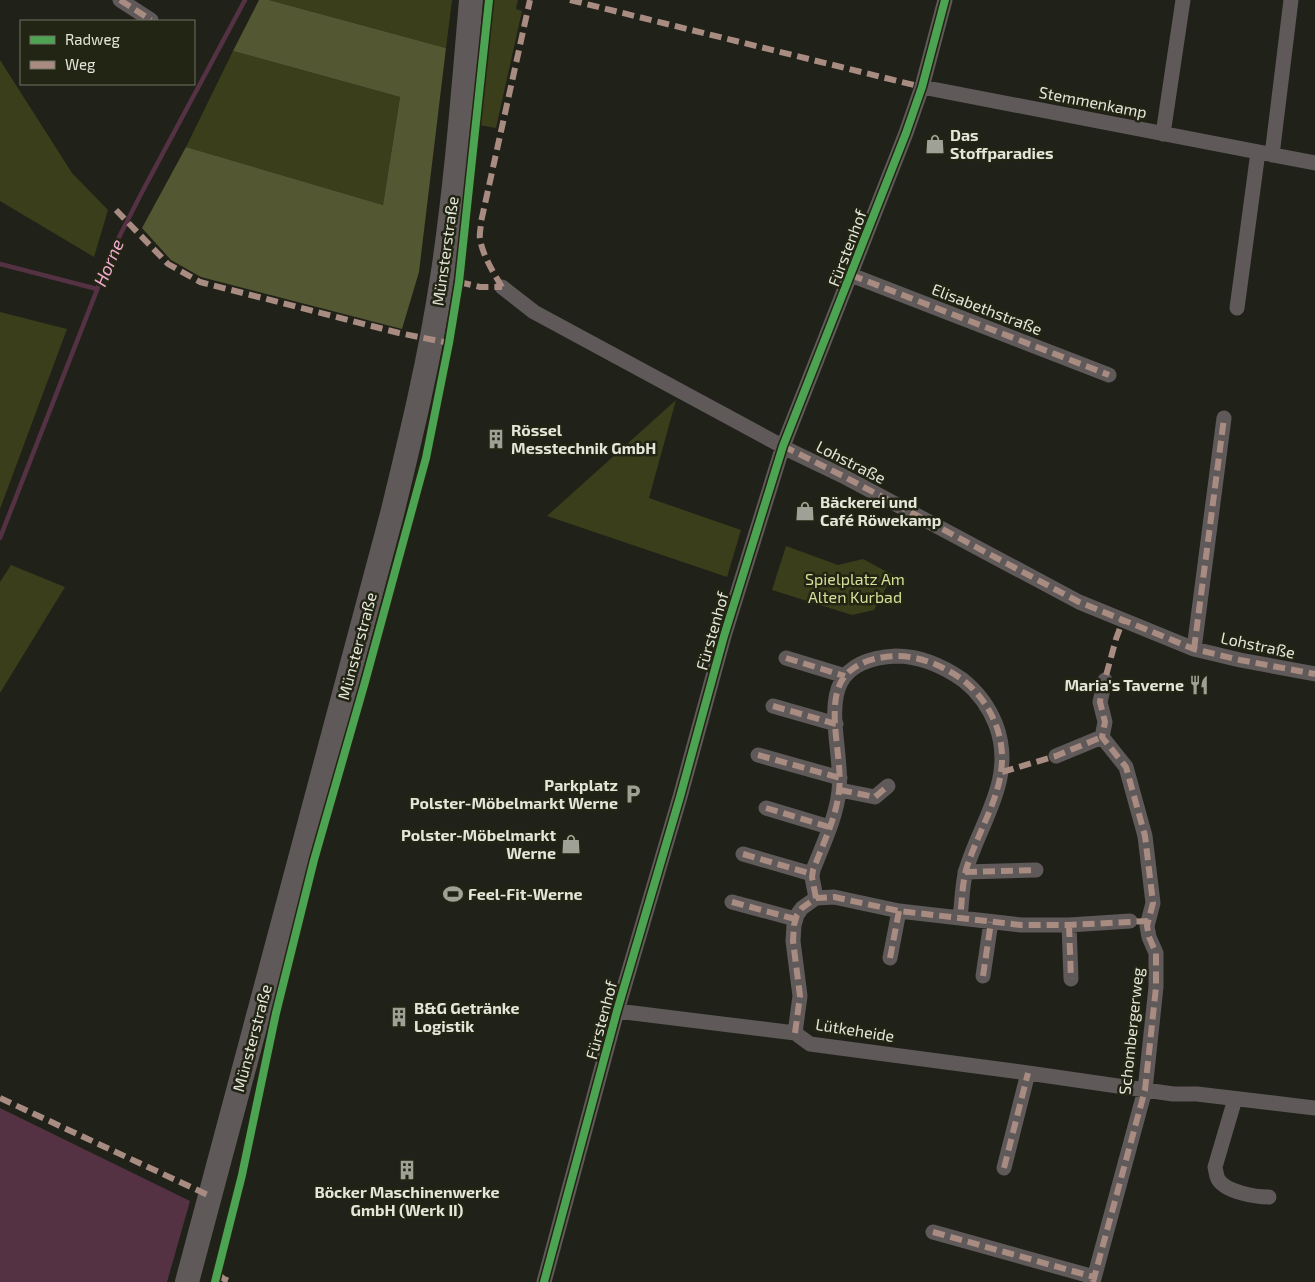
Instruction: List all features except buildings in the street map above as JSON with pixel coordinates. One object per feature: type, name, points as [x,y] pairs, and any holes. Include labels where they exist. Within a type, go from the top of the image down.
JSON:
[{"type":"main road","name":"Münsterstraße","points":[[187,1282],[392,514],[410,439],[444,268],[453,196],[471,0]]},
{"type":"street","points":[[120,0],[150,20]]},
{"type":"street","name":"Fürstenhof","points":[[544,1282],[617,1011],[680,797],[724,636],[783,446],[906,133],[922,87],[946,0]]},
{"type":"street","points":[[1163,134],[1183,0]]},
{"type":"street","points":[[1237,308],[1291,0]]},
{"type":"street","name":"Stemmenkamp","points":[[922,87],[1315,163]]},
{"type":"street","name":"Elisabethstraße","points":[[851,275],[1110,375]]},
{"type":"street","name":"Lohstraße","points":[[502,287],[534,312],[1078,602],[1194,649],[1315,674]]},
{"type":"street","points":[[1194,649],[1224,418]]},
{"type":"street","points":[[816,898],[812,874],[829,827],[840,784],[835,700],[840,684],[845,676],[863,662],[876,658],[897,656],[918,658],[943,668],[972,688],[986,705],[999,733],[1002,748],[1002,772],[997,790],[965,872],[960,918]]},
{"type":"street","points":[[786,658],[845,676]]},
{"type":"street","points":[[1056,756],[1102,737],[1105,722],[1100,702],[1105,680]]},
{"type":"street","points":[[773,706],[836,724]]},
{"type":"street","name":"Schombergerweg","points":[[933,1232],[1094,1279],[1145,1090],[1156,988],[1156,954],[1147,926],[1153,904],[1145,836],[1126,766],[1102,737]]},
{"type":"street","points":[[758,755],[875,797],[888,786]]},
{"type":"street","points":[[766,808],[829,827]]},
{"type":"street","points":[[743,854],[812,874]]},
{"type":"street","points":[[965,872],[1036,870]]},
{"type":"street","points":[[795,1033],[800,996],[793,941],[795,919],[802,908],[816,898],[834,897],[899,911],[1021,925],[1069,925],[1130,921]]},
{"type":"street","points":[[732,902],[795,919]]},
{"type":"street","points":[[890,958],[899,911]]},
{"type":"street","points":[[983,976],[991,922]]},
{"type":"street","points":[[1069,925],[1071,979]]},
{"type":"street","name":"Lütkeheide","points":[[617,1011],[795,1033],[810,1044],[1173,1094],[1197,1094],[1315,1108]]},
{"type":"street","points":[[1004,1168],[1028,1073]]},
{"type":"street","points":[[1235,1099],[1216,1167],[1216,1174],[1226,1187],[1257,1197],[1269,1197]]},
{"type":"green space","points":[[259,0],[269,0],[446,48],[419,272],[402,329],[201,277],[171,260],[142,228],[186,147],[383,205],[400,97],[233,51]]},
{"type":"green space","points":[[269,0],[452,0],[446,48]]},
{"type":"green space","points":[[493,0],[518,0],[516,9],[522,11],[496,128],[479,125]]},
{"type":"green space","points":[[233,51],[400,97],[383,205],[186,147]]},
{"type":"green space","points":[[0,60],[72,173],[108,210],[94,257],[0,201]]},
{"type":"green space","points":[[0,312],[67,329],[0,509]]},
{"type":"green space","points":[[676,400],[649,498],[741,530],[727,577],[547,516]]},
{"type":"green space","name":"Spielplatz Am Alten Kurbad","points":[[786,546],[838,565],[863,559],[893,575],[874,610],[852,615],[772,590]]},
{"type":"green space","points":[[11,565],[65,587],[0,693],[0,582]]},
{"type":"shaded area","points":[[0,1108],[190,1201],[167,1282],[0,1282]]},
{"type":"waterway","name":"Horne","points":[[0,538],[113,249],[245,0]]},
{"type":"waterway","points":[[0,264],[97,289]]},
{"type":"marked path","points":[[120,0],[151,20]]},
{"type":"marked path","points":[[502,287],[481,245],[481,222],[530,0]]},
{"type":"marked path","points":[[570,0],[922,87]]},
{"type":"marked path","points":[[116,210],[168,264],[200,282],[399,333],[449,343]]},
{"type":"marked path","points":[[851,275],[1109,375]]},
{"type":"marked path","points":[[459,282],[480,287],[502,287]]},
{"type":"marked path","points":[[1194,649],[1224,418]]},
{"type":"marked path","points":[[783,446],[1079,602],[1194,649],[1315,674]]},
{"type":"marked path","points":[[1093,1282],[1145,1090],[1156,987],[1156,953],[1149,937],[1147,926],[1153,903],[1145,836],[1126,767],[1102,737],[1105,722],[1100,702],[1101,694],[1123,620]]},
{"type":"marked path","points":[[816,898],[812,877],[813,870],[832,821],[839,791],[840,778],[835,706],[841,682],[851,670],[865,662],[873,659],[905,656],[940,666],[963,680],[974,690],[990,712],[996,725],[1001,745],[1002,763],[999,781],[994,799],[966,870],[960,918]]},
{"type":"marked path","points":[[786,658],[845,676]]},
{"type":"marked path","points":[[773,706],[836,724]]},
{"type":"marked path","points":[[1002,772],[1056,756],[1102,737]]},
{"type":"marked path","points":[[758,755],[840,778]]},
{"type":"marked path","points":[[840,790],[875,797],[888,786]]},
{"type":"marked path","points":[[766,808],[829,827]]},
{"type":"marked path","points":[[743,854],[812,874]]},
{"type":"marked path","points":[[965,872],[1036,870]]},
{"type":"marked path","points":[[795,1033],[800,996],[793,941],[794,925],[797,915],[802,908],[816,898],[834,897],[899,911],[1021,925],[1069,925],[1148,921]]},
{"type":"marked path","points":[[732,902],[795,919]]},
{"type":"marked path","points":[[890,958],[899,911]]},
{"type":"marked path","points":[[983,976],[991,922]]},
{"type":"marked path","points":[[1069,925],[1071,979]]},
{"type":"marked path","points":[[1004,1168],[1028,1073]]},
{"type":"marked path","points":[[0,1098],[210,1196]]},
{"type":"marked path","points":[[933,1232],[1094,1277]]},
{"type":"marked path","points":[[218,1274],[232,1282]]},
{"type":"cycle path","points":[[215,1282],[242,1175],[276,1013],[314,860],[426,458],[459,282],[489,0]]},
{"type":"cycle path","points":[[544,1282],[617,1011],[680,797],[724,636],[783,446],[906,133],[922,87],[945,0]]},
{"type":"place","name":"Das Stoffparadies","points":[[935,144]]},
{"type":"place","name":"Rössel Messtechnik GmbH","points":[[496,439]]},
{"type":"place","name":"Bäckerei und Café Röwekamp","points":[[805,511]]},
{"type":"place","name":"Maria's Taverne","points":[[1199,685]]},
{"type":"place","name":"Parkplatz Polster-Möbelmarkt Werne","points":[[633,794]]},
{"type":"place","name":"Polster-Möbelmarkt Werne","points":[[571,844]]},
{"type":"place","name":"Feel-Fit-Werne","points":[[453,894]]},
{"type":"place","name":"B&G Getränke Logistik","points":[[399,1017]]},
{"type":"place","name":"Böcker Maschinenwerke GmbH (Werk II)","points":[[407,1170]]}]
